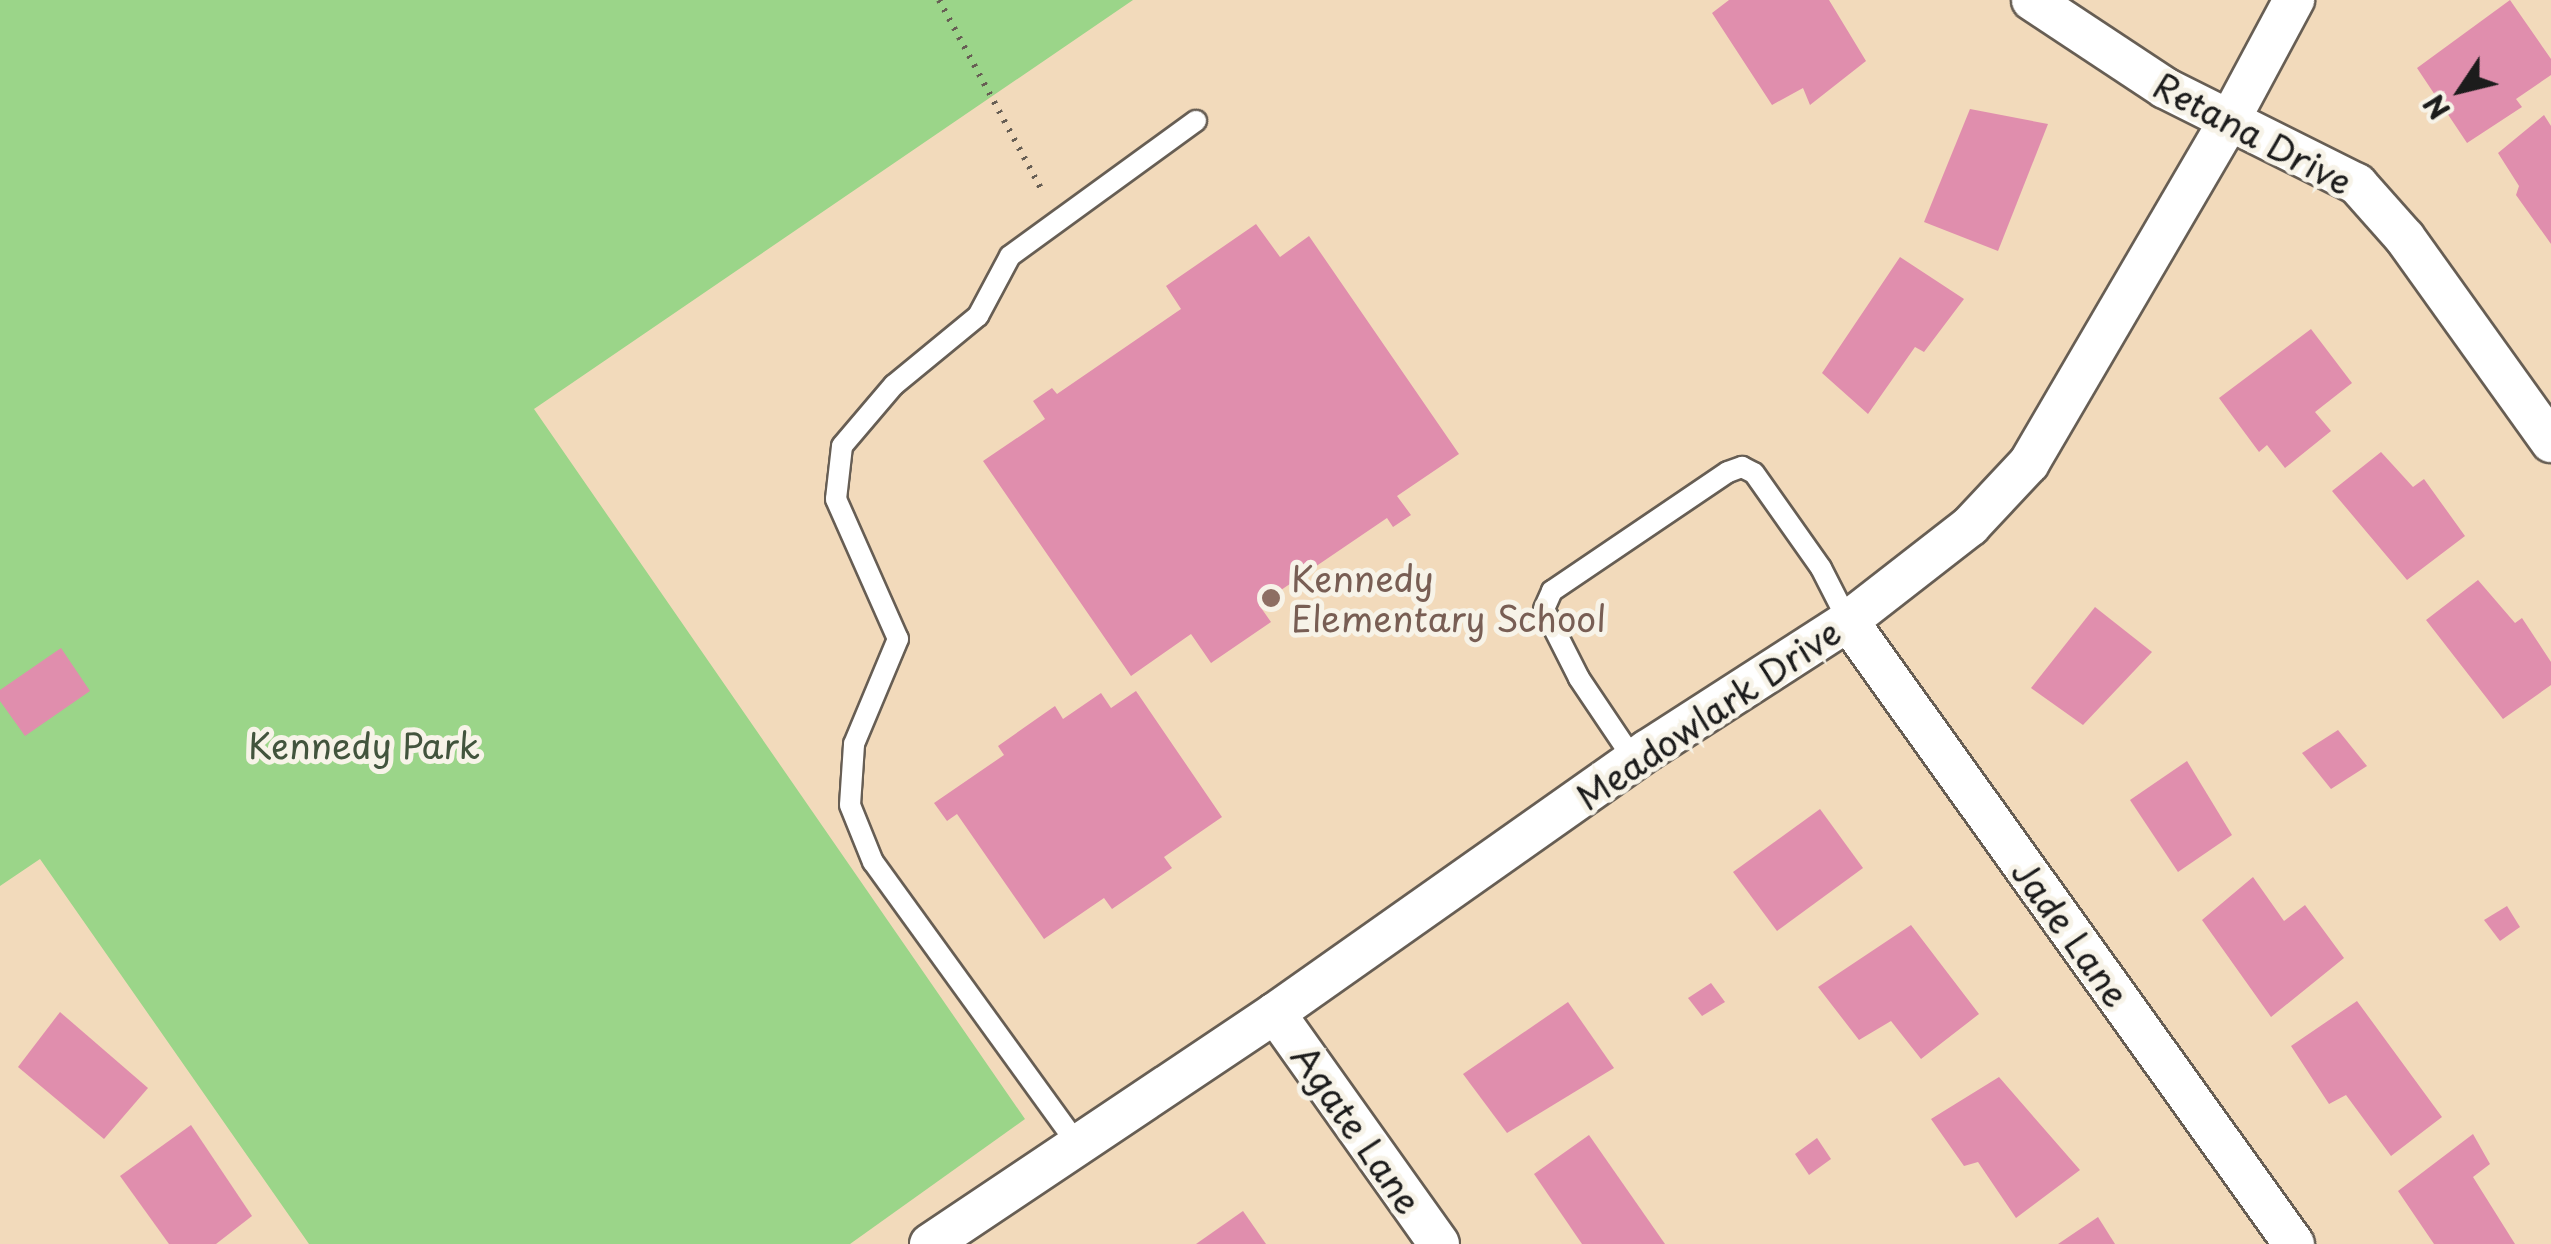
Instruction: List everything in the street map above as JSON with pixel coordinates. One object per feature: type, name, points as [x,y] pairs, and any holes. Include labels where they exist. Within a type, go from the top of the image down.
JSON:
[{"type":"street","name":"Retana Drive","points":[[2032,0],[2124,64],[2228,123],[2312,158],[2357,184],[2405,238],[2551,442]]},
{"type":"street","name":"Meadowlark Drive","points":[[930,1244],[1275,1013],[1634,760],[1848,621],[1970,526],[2030,463],[2228,123],[2294,0]]},
{"type":"street","name":"Jade Lane","points":[[1848,621],[2294,1244]]},
{"type":"street","name":"Agate Lane","points":[[1275,1013],[1439,1244]]},
{"type":"lane","points":[[1078,1145],[873,862],[850,805],[854,744],[898,639],[836,499],[842,446],[894,385],[978,316],[1010,256],[1196,121]]},
{"type":"lane","points":[[1634,760],[1579,678],[1544,608],[1552,591],[1728,472],[1742,467],[1754,473],[1820,568],[1848,621]]},
{"type":"path","points":[[939,0],[1058,221]]},
{"type":"green space","name":"Kennedy Park","points":[[0,0],[1133,0],[534,409],[1025,1119],[850,1244],[309,1244],[40,859],[0,886]]},
{"type":"building","points":[[1729,0],[1829,0],[1866,61],[1810,105],[1803,88],[1772,105],[1712,13]]},
{"type":"building","points":[[2510,0],[2551,59],[2551,75],[2516,99],[2522,107],[2467,143],[2417,68]]},
{"type":"building","points":[[1970,109],[2048,124],[1998,251],[1924,222]]},
{"type":"building","points":[[2544,115],[2551,126],[2551,244],[2516,195],[2519,186],[2498,153]]},
{"type":"building","points":[[1256,224],[1280,257],[1309,236],[1459,454],[1397,496],[1411,515],[1393,527],[1387,518],[1259,605],[1271,622],[1211,663],[1191,634],[1131,676],[983,461],[1045,419],[1033,401],[1052,388],[1057,394],[1181,309],[1166,286]]},
{"type":"building","points":[[1900,257],[1964,299],[1924,352],[1915,347],[1868,414],[1822,373]]},
{"type":"building","points":[[2311,329],[2352,383],[2315,412],[2331,431],[2285,468],[2267,445],[2259,452],[2219,398]]},
{"type":"building","points":[[2381,452],[2413,487],[2424,479],[2465,536],[2407,580],[2332,491]]},
{"type":"building","points":[[2478,580],[2515,623],[2522,618],[2551,662],[2551,685],[2503,719],[2426,620]]},
{"type":"building","points":[[2095,607],[2152,652],[2083,725],[2031,688]]},
{"type":"building","points":[[61,648],[90,691],[25,736],[0,701],[0,690]]},
{"type":"building","points":[[1136,691],[1222,817],[1164,857],[1172,868],[1112,909],[1104,898],[1044,939],[957,814],[947,821],[934,803],[1004,755],[998,746],[1055,706],[1063,719],[1101,693],[1111,708]]},
{"type":"building","points":[[2338,730],[2367,766],[2331,789],[2302,753]]},
{"type":"building","points":[[2187,761],[2232,835],[2178,872],[2130,800]]},
{"type":"building","points":[[1820,809],[1863,868],[1777,931],[1733,872]]},
{"type":"building","points":[[2253,877],[2284,921],[2305,905],[2344,958],[2271,1017],[2202,920]]},
{"type":"building","points":[[2507,906],[2520,927],[2500,941],[2484,920]]},
{"type":"building","points":[[1911,925],[1979,1014],[1921,1059],[1891,1021],[1859,1040],[1818,987]]},
{"type":"building","points":[[1711,983],[1725,1002],[1702,1016],[1688,998]]},
{"type":"building","points":[[2357,1001],[2442,1117],[2391,1156],[2346,1095],[2329,1104],[2291,1046]]},
{"type":"building","points":[[1568,1002],[1614,1068],[1507,1133],[1463,1074]]},
{"type":"building","points":[[60,1012],[148,1088],[104,1139],[18,1067]]},
{"type":"building","points":[[1999,1077],[2080,1170],[2016,1218],[1978,1162],[1964,1166],[1931,1119]]},
{"type":"building","points":[[191,1125],[252,1216],[216,1244],[169,1244],[120,1176]]},
{"type":"building","points":[[2473,1134],[2490,1164],[2473,1177],[2515,1244],[2434,1244],[2398,1191]]},
{"type":"building","points":[[1589,1135],[1665,1244],[1582,1244],[1534,1174]]},
{"type":"building","points":[[1817,1138],[1831,1159],[1809,1175],[1795,1154]]},
{"type":"building","points":[[1243,1211],[1266,1244],[1196,1244]]},
{"type":"building","points":[[2098,1217],[2115,1244],[2058,1244]]},
{"type":"place","name":"Kennedy Elementary School","points":[[1271,598]]}]
